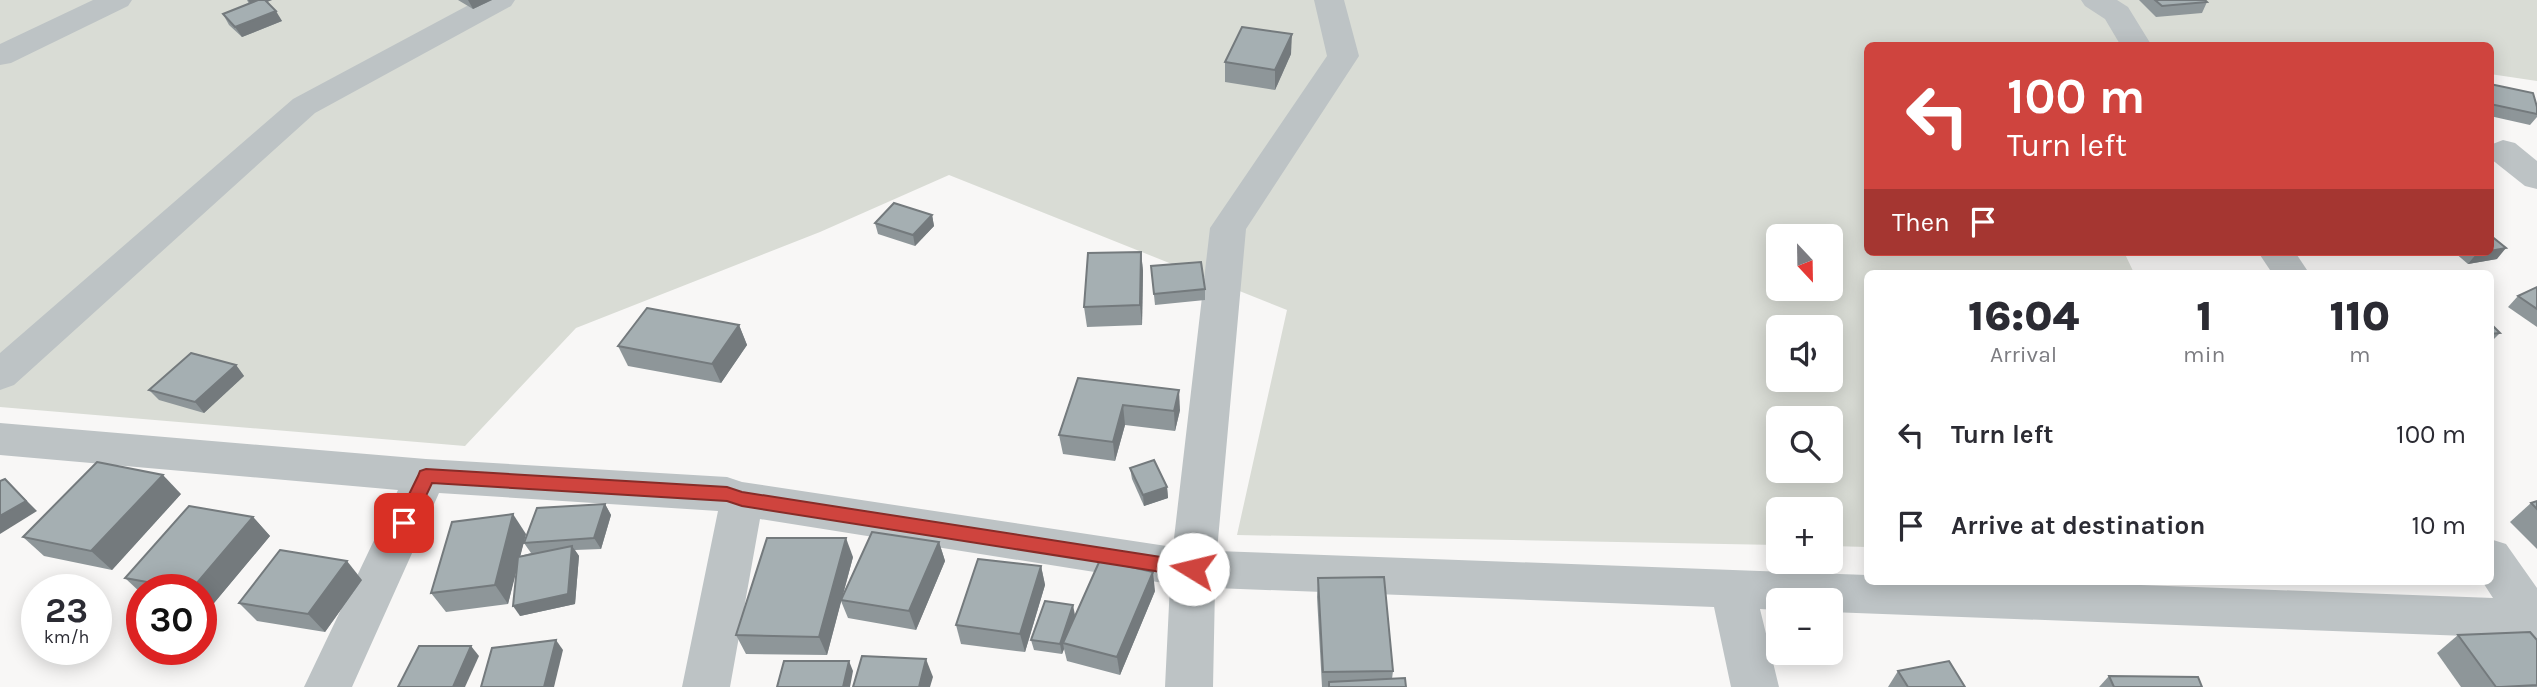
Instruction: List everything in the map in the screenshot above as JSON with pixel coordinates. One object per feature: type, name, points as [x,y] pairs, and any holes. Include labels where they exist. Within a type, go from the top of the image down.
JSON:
[{"type":"street","points":[[2,53],[117,0]]},
{"type":"street","points":[[0,375],[304,106],[500,0]]},
{"type":"street","points":[[1189,687],[1193,569],[1228,228],[1343,56],[1329,0]]},
{"type":"street","points":[[2096,0],[2116,13],[2134,42]]},
{"type":"street","points":[[2503,151],[2537,178]]},
{"type":"street","points":[[0,439],[426,476],[727,494],[742,499],[1193,569],[2536,621]]},
{"type":"street","points":[[328,687],[426,476]]},
{"type":"street","points":[[706,687],[742,499]]},
{"type":"street","points":[[2494,563],[2536,621]]},
{"type":"street","points":[[1733,590],[1755,687]]},
{"type":"shaded area","points":[[0,0],[2537,0],[2537,81],[2494,75],[2494,42],[1864,42],[1864,256],[2126,256],[2133,270],[1864,270],[1864,547],[1843,546],[1843,497],[1766,497],[1766,545],[1237,535],[1287,310],[949,175],[820,232],[576,328],[465,446],[0,407]]},
{"type":"building","points":[[258,0],[265,0],[276,11],[235,27],[223,14]]},
{"type":"building","points":[[2155,0],[2205,0],[2207,2],[2162,6]]},
{"type":"building","points":[[1242,27],[1292,34],[1275,70],[1225,62]]},
{"type":"building","points":[[2494,85],[2533,93],[2537,114],[2494,105]]},
{"type":"building","points":[[894,203],[932,215],[913,235],[875,223]]},
{"type":"building","points":[[2494,238],[2506,248],[2494,250]]},
{"type":"building","points":[[1141,252],[1140,305],[1084,307],[1088,253]]},
{"type":"building","points":[[1201,262],[1205,289],[1154,294],[1151,266]]},
{"type":"building","points":[[2537,287],[2537,309],[2518,296]]},
{"type":"building","points":[[647,308],[739,325],[712,364],[618,346]]},
{"type":"building","points":[[191,353],[236,365],[195,402],[149,390]]},
{"type":"building","points":[[1078,378],[1179,390],[1174,411],[1123,405],[1113,442],[1059,435]]},
{"type":"building","points":[[1154,460],[1167,487],[1143,495],[1130,468]]},
{"type":"building","points":[[97,462],[163,475],[91,551],[23,537]]},
{"type":"building","points":[[5,479],[26,501],[0,516],[0,481]]},
{"type":"building","points":[[605,504],[594,538],[524,543],[537,508]]},
{"type":"building","points":[[189,506],[253,517],[205,574],[129,574]]},
{"type":"building","points":[[513,514],[495,585],[431,593],[452,522]]},
{"type":"building","points":[[872,532],[939,542],[909,611],[841,600]]},
{"type":"building","points":[[767,538],[846,538],[819,637],[736,635]]},
{"type":"building","points":[[572,546],[568,594],[513,606],[518,557]]},
{"type":"building","points":[[280,550],[347,561],[308,614],[239,603]]},
{"type":"building","points":[[978,559],[1041,566],[1020,634],[956,625]]},
{"type":"building","points":[[1100,560],[1153,572],[1117,657],[1063,643]]},
{"type":"building","points":[[1384,577],[1393,671],[1323,672],[1318,578]]},
{"type":"building","points":[[1045,601],[1073,605],[1060,644],[1031,640]]},
{"type":"building","points":[[2530,632],[2537,640],[2537,685],[2501,687],[2496,687],[2458,635]]},
{"type":"building","points":[[556,640],[544,687],[481,687],[492,648]]},
{"type":"building","points":[[419,646],[471,646],[453,687],[398,687]]},
{"type":"building","points":[[862,656],[926,659],[919,687],[853,687]]},
{"type":"building","points":[[784,661],[849,661],[843,687],[777,687]]},
{"type":"building","points":[[1949,661],[1965,687],[1908,687],[1898,671]]},
{"type":"building","points":[[2109,676],[2198,677],[2202,687],[2114,687]]},
{"type":"building","points":[[1405,678],[1406,687],[1329,687],[1329,682]]},
{"type":"route","points":[[404,523],[426,476],[727,494],[742,499],[1193,569]]}]
